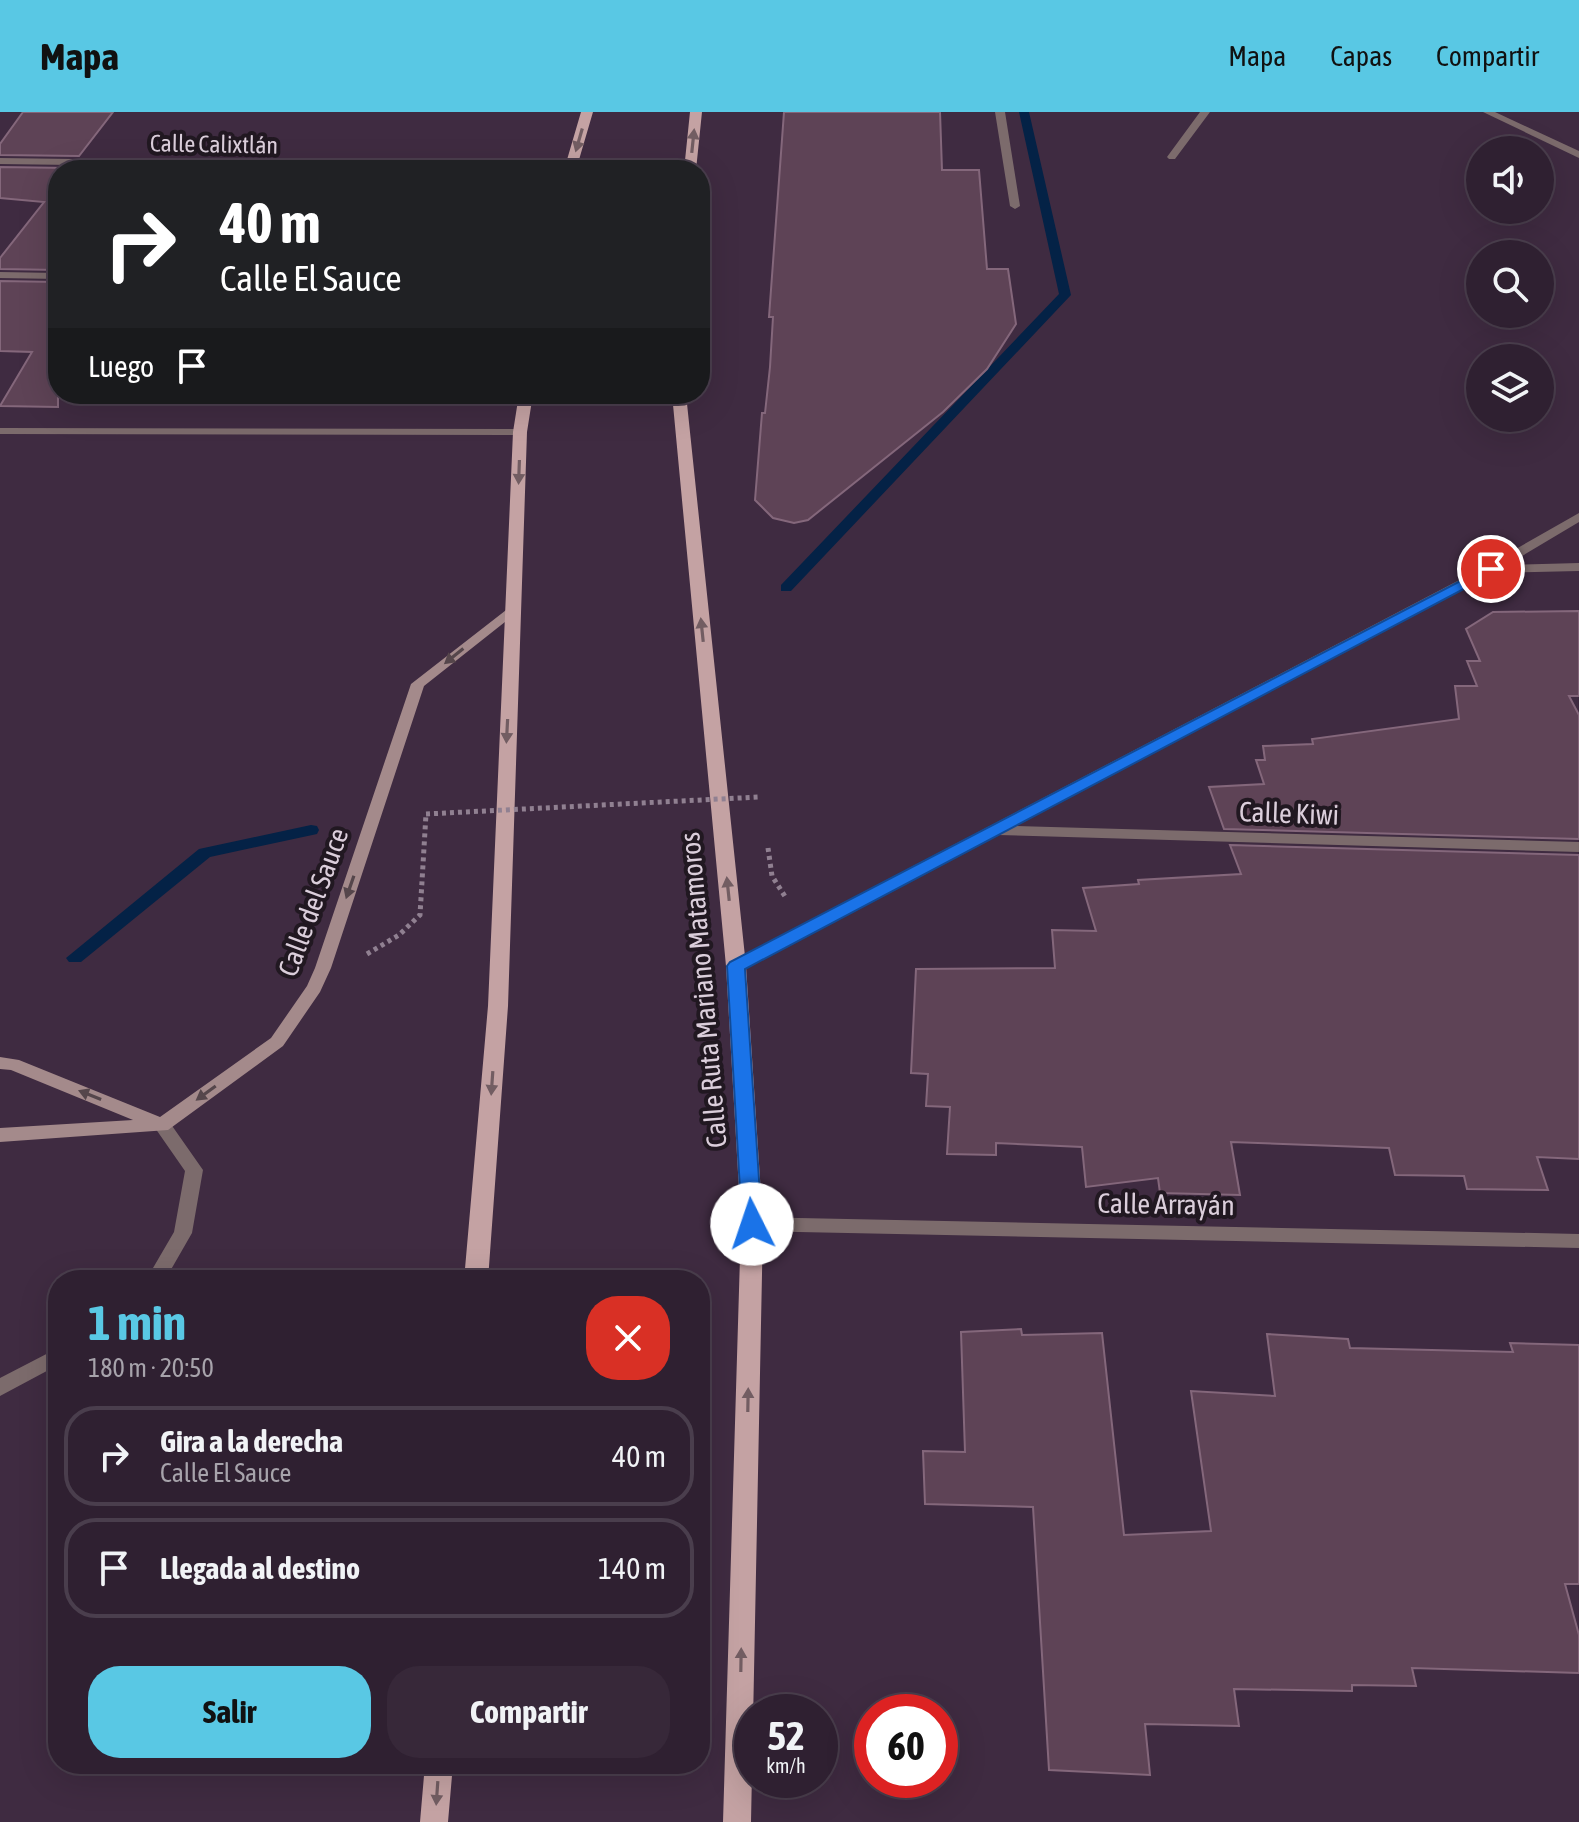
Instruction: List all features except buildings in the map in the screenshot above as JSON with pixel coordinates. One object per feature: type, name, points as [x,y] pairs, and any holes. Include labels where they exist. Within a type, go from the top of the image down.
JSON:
[{"type":"main road","points":[[573,160],[587,112]]},
{"type":"main road","points":[[691,160],[696,112]]},
{"type":"main road","points":[[477,1270],[498,1006],[504,782],[515,607],[520,432],[524,404]]},
{"type":"main road","name":"Calle Ruta Mariano Matamoros","points":[[680,404],[736,966],[752,1224],[737,1822]]},
{"type":"main road","name":"Calle del Sauce","points":[[162,1125],[277,1042],[314,988],[418,684],[515,607]]},
{"type":"main road","points":[[0,1063],[13,1064],[162,1125]]},
{"type":"main road","points":[[0,1135],[162,1125]]},
{"type":"main road","points":[[434,1822],[438,1774]]},
{"type":"street","points":[[1000,112],[1015,206]]},
{"type":"street","points":[[1172,157],[1205,112]]},
{"type":"street","points":[[1488,112],[1579,155]]},
{"type":"street","name":"Calle Calixtlán","points":[[0,161],[48,162]]},
{"type":"street","points":[[0,275],[48,276]]},
{"type":"street","points":[[0,431],[520,432]]},
{"type":"street","points":[[736,966],[1491,569],[1579,517]]},
{"type":"street","points":[[1491,569],[1579,567]]},
{"type":"street","name":"Calle Kiwi","points":[[998,830],[1579,847]]},
{"type":"street","points":[[161,1270],[183,1233],[194,1170],[162,1125]]},
{"type":"street","name":"Calle Arrayán","points":[[752,1224],[1579,1241]]},
{"type":"street","points":[[0,1388],[48,1362]]},
{"type":"path","points":[[323,968],[373,952],[399,935],[420,915],[426,814],[759,797]]},
{"type":"waterway","points":[[786,588],[1065,295],[1024,112]]},
{"type":"waterway","points":[[75,958],[205,853],[311,830]]},
{"type":"route","points":[[752,1224],[736,966],[1491,569]]}]
